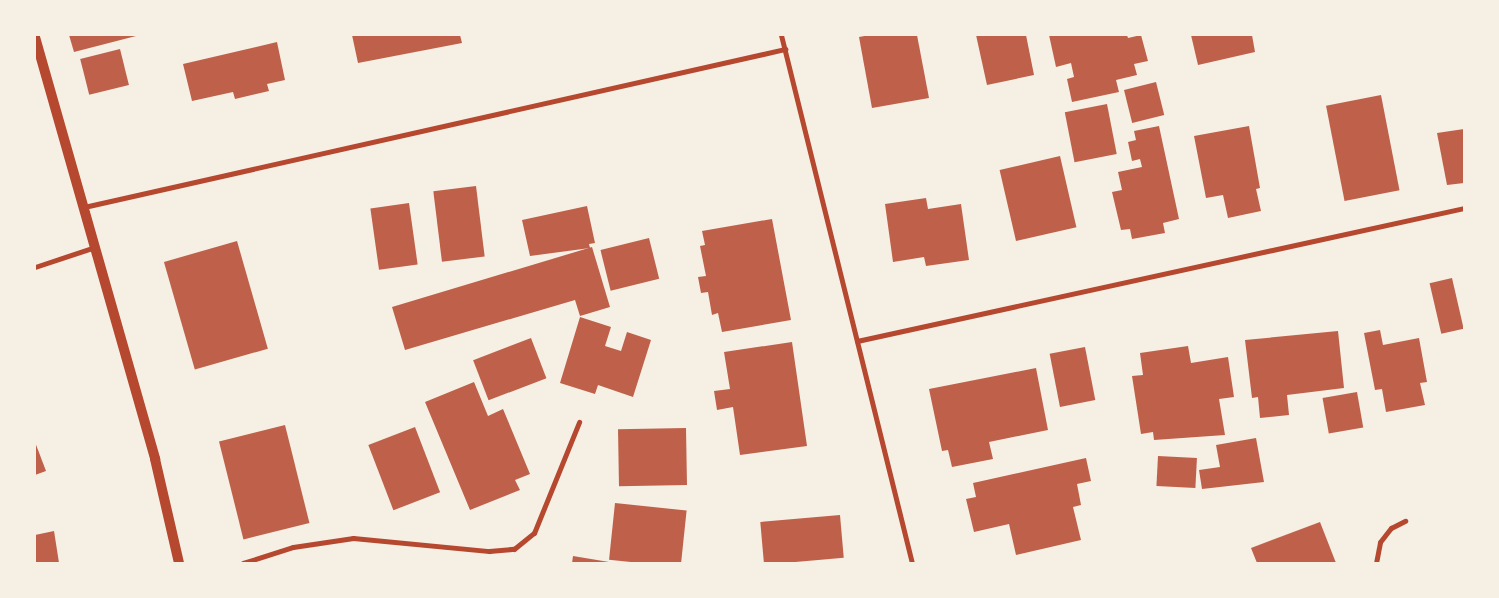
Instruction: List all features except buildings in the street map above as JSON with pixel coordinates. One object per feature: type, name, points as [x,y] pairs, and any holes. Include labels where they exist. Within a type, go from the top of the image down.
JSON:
[{"type":"main road","points":[[35,37],[155,459],[179,563]]},
{"type":"street","points":[[781,35],[912,563]]},
{"type":"street","points":[[84,207],[784,49]]},
{"type":"street","points":[[857,342],[1464,208]]},
{"type":"street","points":[[35,267],[95,247]]},
{"type":"street","points":[[243,563],[293,547],[353,538],[489,551],[514,549],[534,533],[579,422]]},
{"type":"street","points":[[1376,563],[1380,542],[1391,528],[1405,521]]}]
